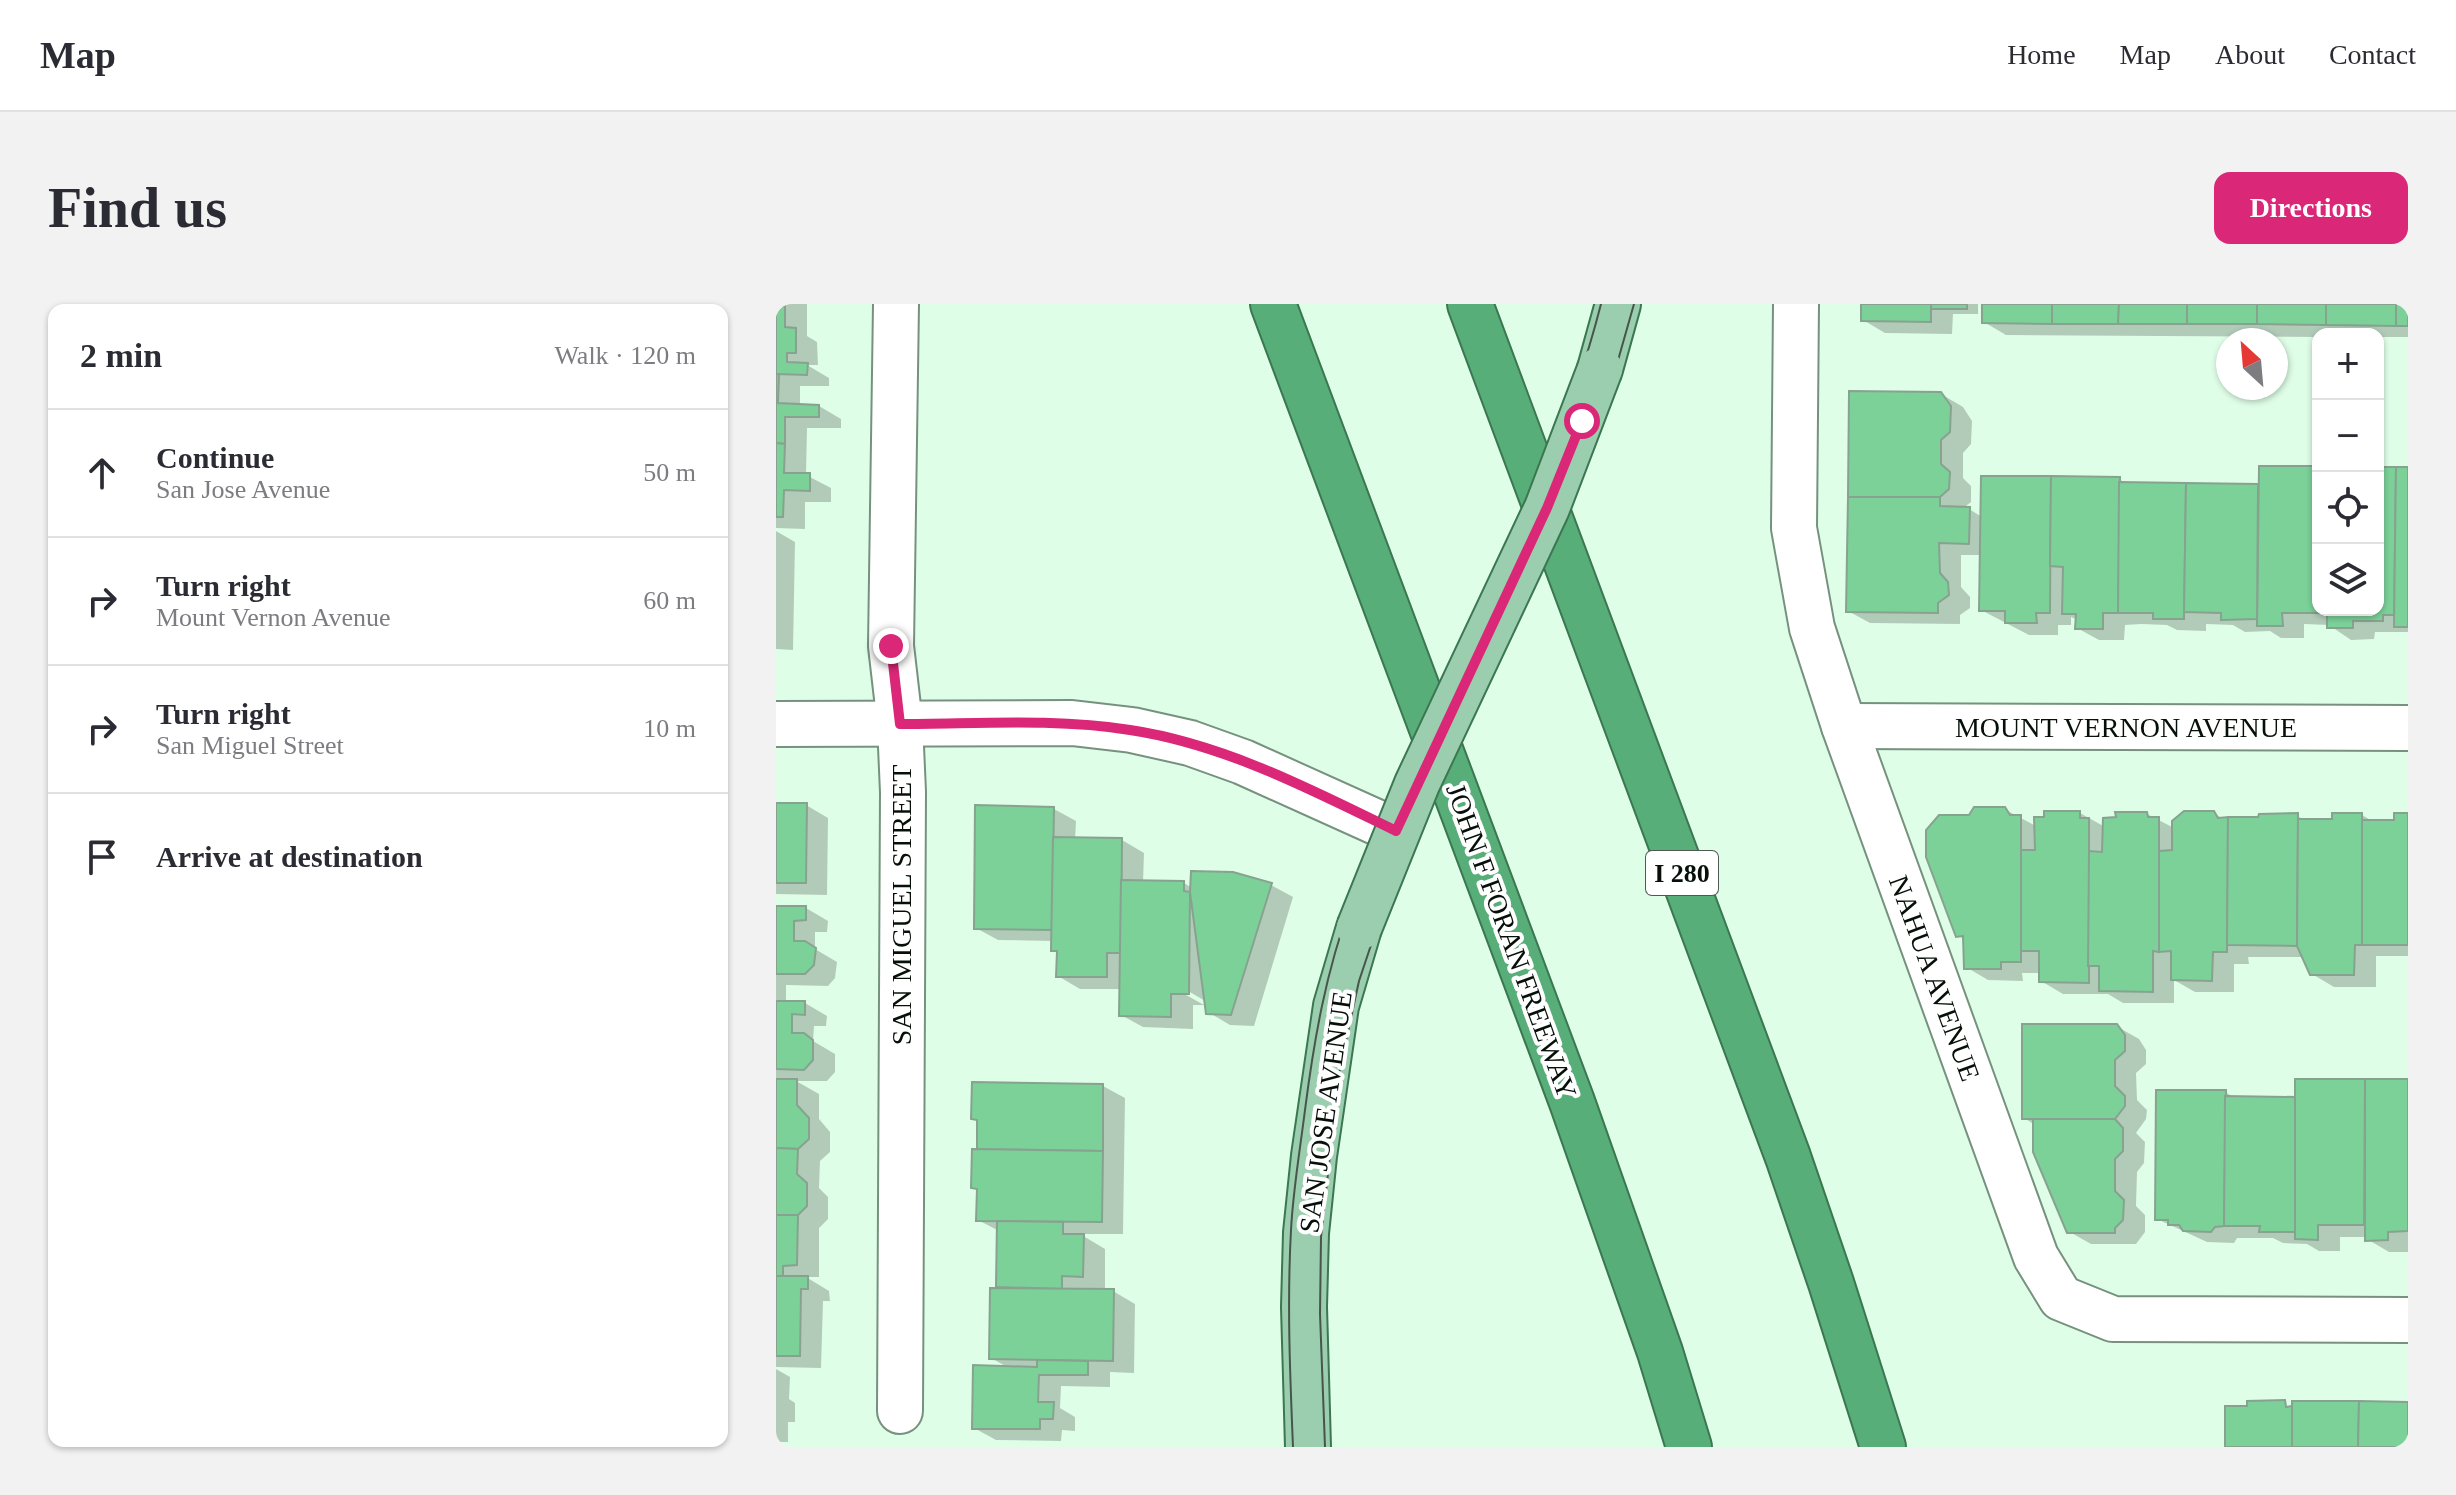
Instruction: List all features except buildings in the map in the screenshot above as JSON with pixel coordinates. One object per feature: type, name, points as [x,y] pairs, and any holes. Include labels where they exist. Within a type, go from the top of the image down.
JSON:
[{"type":"highway","points":[[1264,304],[1295,364]]},
{"type":"highway","name":"JOHN F FORAN FREEWAY","points":[[1273,304],[1582,1130],[1655,1338],[1689,1447]]},
{"type":"highway","name":"I 280","points":[[1470,304],[1788,1157],[1883,1447]]},
{"type":"main road","name":"SAN JOSE AVENUE","points":[[1308,1447],[1304,1307],[1306,1233],[1336,1006],[1359,928],[1396,831],[1547,508],[1600,369],[1618,304]]},
{"type":"street","name":"SAN MIGUEL STREET","points":[[896,304],[891,646],[900,724],[903,792],[900,1411]]},
{"type":"street","name":"NAHUA AVENUE","points":[[1796,304],[1794,528],[1812,628],[1844,726],[2036,1257],[2061,1298],[2113,1319],[2408,1320]]},
{"type":"street","points":[[776,724],[1072,723],[1132,730],[1190,743],[1243,762],[1396,831]]},
{"type":"street","name":"MOUNT VERNON AVENUE","points":[[1844,726],[2408,728]]},
{"type":"tram line","points":[[1293,1447],[1289,1311],[1292,1215],[1312,1058],[1335,955],[1351,904],[1381,829],[1550,459],[1578,382],[1601,304]]},
{"type":"tram line","points":[[1325,1447],[1320,1314],[1321,1237],[1339,1073],[1359,981],[1389,891],[1431,790],[1578,472],[1609,392],[1634,304]]},
{"type":"route","points":[[891,646],[900,724],[1072,723],[1132,730],[1190,743],[1243,762],[1396,831],[1547,508],[1582,421]]}]
